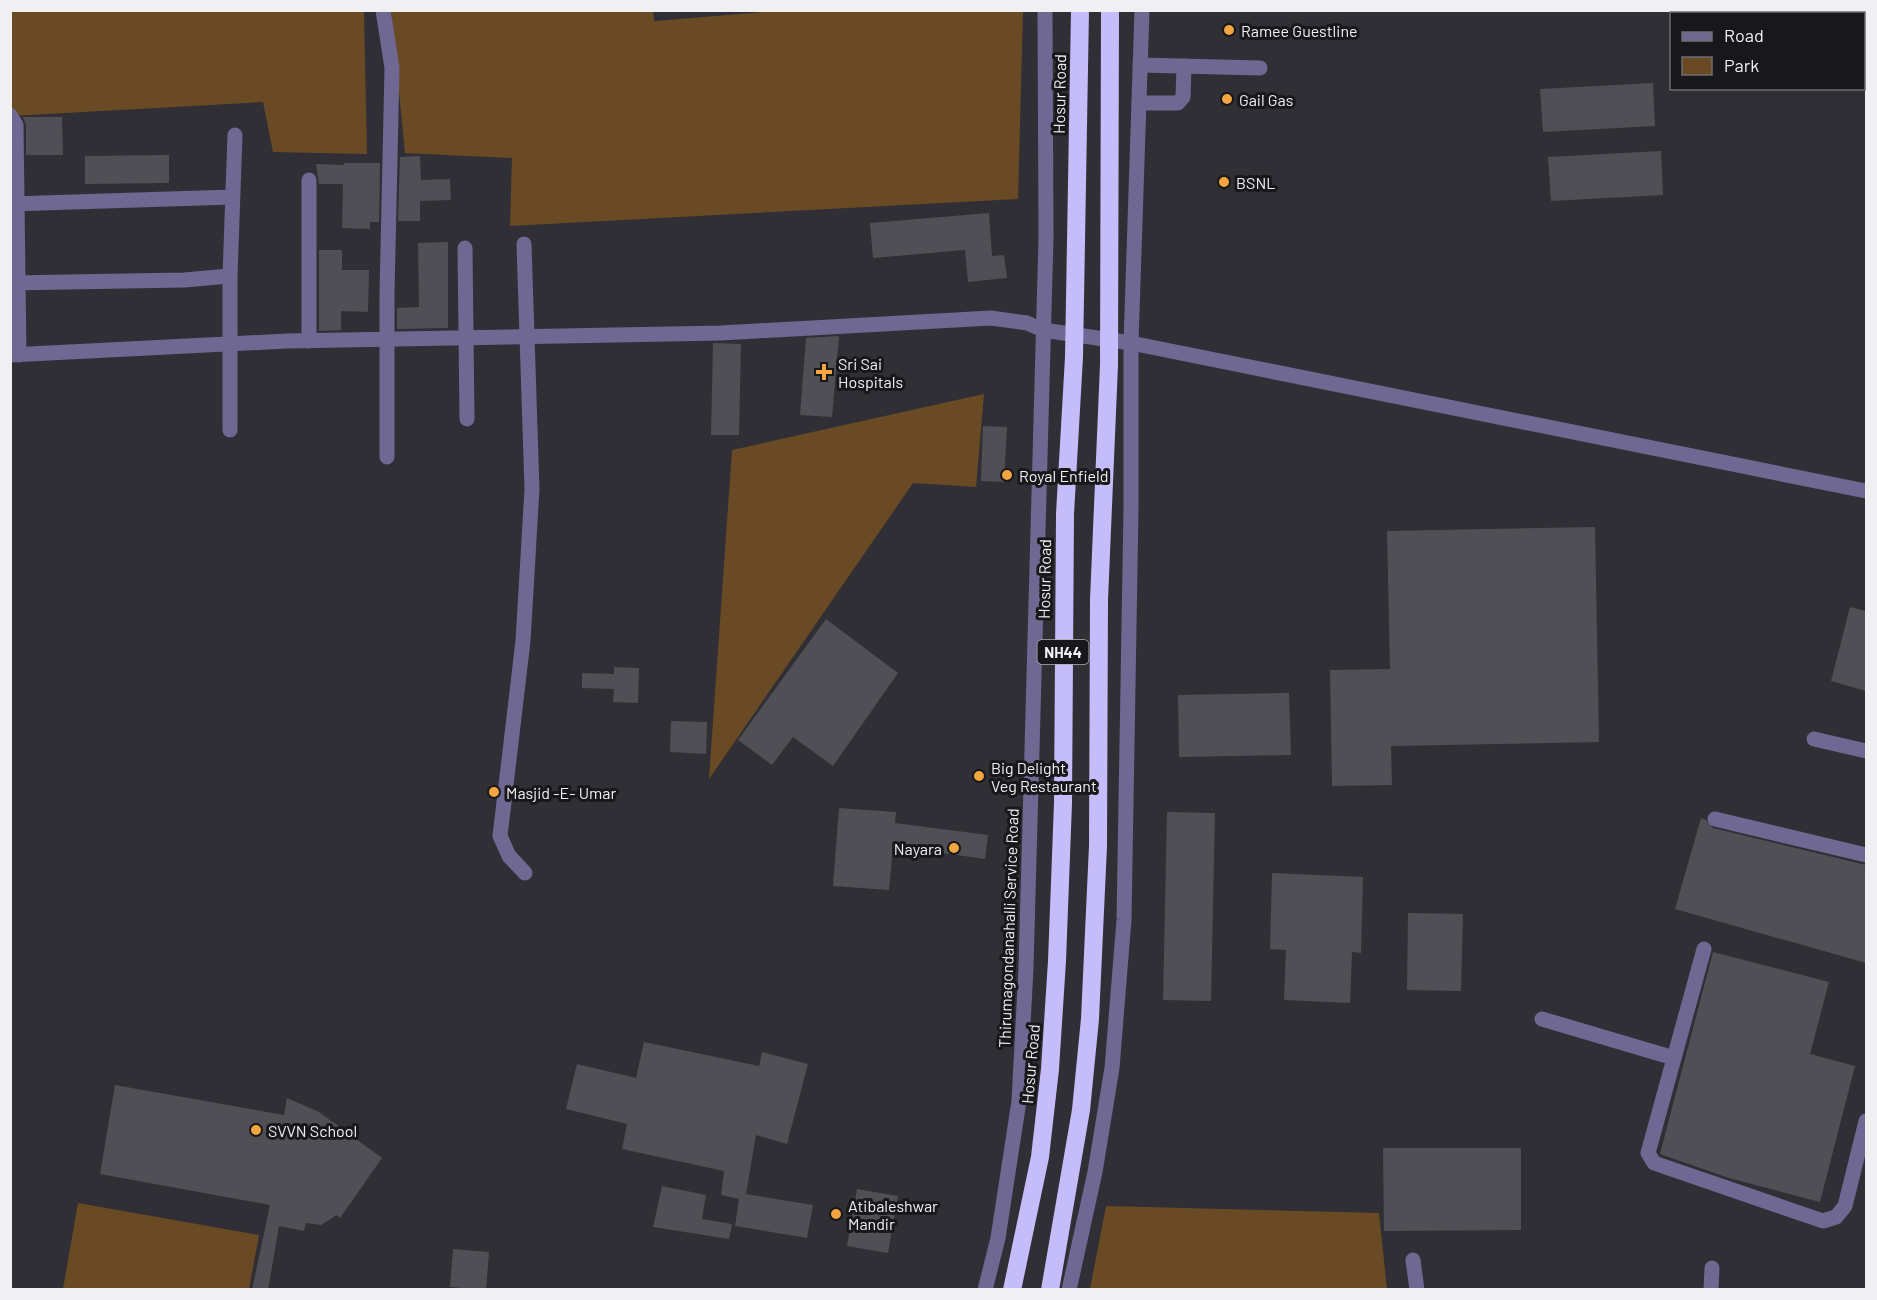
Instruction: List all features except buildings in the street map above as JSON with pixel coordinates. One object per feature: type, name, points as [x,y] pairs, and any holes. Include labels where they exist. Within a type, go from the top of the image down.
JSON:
[{"type":"highway","name":"Hosur Road","points":[[1012,1290],[1040,1157],[1056,982],[1063,803],[1065,514],[1075,335],[1080,10]]},
{"type":"highway","name":"NH44","points":[[1050,1290],[1082,1110],[1090,1019],[1098,846],[1099,600],[1109,339],[1110,10]]},
{"type":"street","points":[[384,10],[392,68],[386,339],[387,457]]},
{"type":"street","name":"Thirumagondanahalli Service Road","points":[[986,1290],[998,1238],[1019,1101],[1027,945],[1046,238],[1045,10]]},
{"type":"street","points":[[1069,1290],[1095,1172],[1112,1068],[1124,920],[1131,509],[1131,344],[1142,10]]},
{"type":"street","points":[[1140,65],[1260,68]]},
{"type":"street","points":[[1139,103],[1178,103],[1183,97],[1184,66]]},
{"type":"street","points":[[10,115],[16,125],[15,355],[309,341],[721,333],[991,318],[1027,323],[1043,330],[1109,339],[1866,491]]},
{"type":"street","points":[[230,430],[230,276],[235,135]]},
{"type":"street","points":[[309,180],[309,341]]},
{"type":"street","points":[[14,204],[232,197]]},
{"type":"street","points":[[524,244],[525,336],[532,489],[523,640],[500,836],[509,856],[525,873]]},
{"type":"street","points":[[465,248],[467,419]]},
{"type":"street","points":[[14,283],[184,280],[230,276]]},
{"type":"street","points":[[1814,739],[1866,751]]},
{"type":"street","points":[[1715,819],[1866,855]]},
{"type":"street","points":[[1704,949],[1648,1153],[1654,1163],[1823,1221],[1836,1217],[1845,1206],[1866,1121]]},
{"type":"street","points":[[1542,1019],[1674,1058]]},
{"type":"street","points":[[1413,1260],[1417,1290]]},
{"type":"street","points":[[1711,1290],[1712,1268]]},
{"type":"green space","points":[[653,10],[654,21],[789,10],[1023,11],[1018,199],[510,226],[512,158],[405,153],[391,11]]},
{"type":"green space","points":[[11,11],[364,11],[367,154],[273,152],[263,102],[11,116]]},
{"type":"green space","points":[[984,394],[976,487],[913,483],[709,779],[732,450]]},
{"type":"green space","points":[[78,1203],[259,1235],[249,1289],[63,1289]]},
{"type":"green space","points":[[1106,1206],[1379,1213],[1387,1289],[1090,1289]]},
{"type":"place","name":"Ramee Guestline","points":[[1229,30]]},
{"type":"place","name":"Gail Gas","points":[[1227,99]]},
{"type":"place","name":"BSNL","points":[[1224,182]]},
{"type":"place","name":"Sri Sai Hospitals","points":[[824,372]]},
{"type":"place","name":"Royal Enfield","points":[[1007,475]]},
{"type":"place","name":"Big Delight Veg Restaurant","points":[[979,776]]},
{"type":"place","name":"Masjid -E- Umar","points":[[494,792]]},
{"type":"place","name":"Nayara","points":[[954,848]]},
{"type":"place","name":"SVVN School","points":[[256,1130]]},
{"type":"place","name":"Atibaleshwar Mandir","points":[[836,1214]]}]
